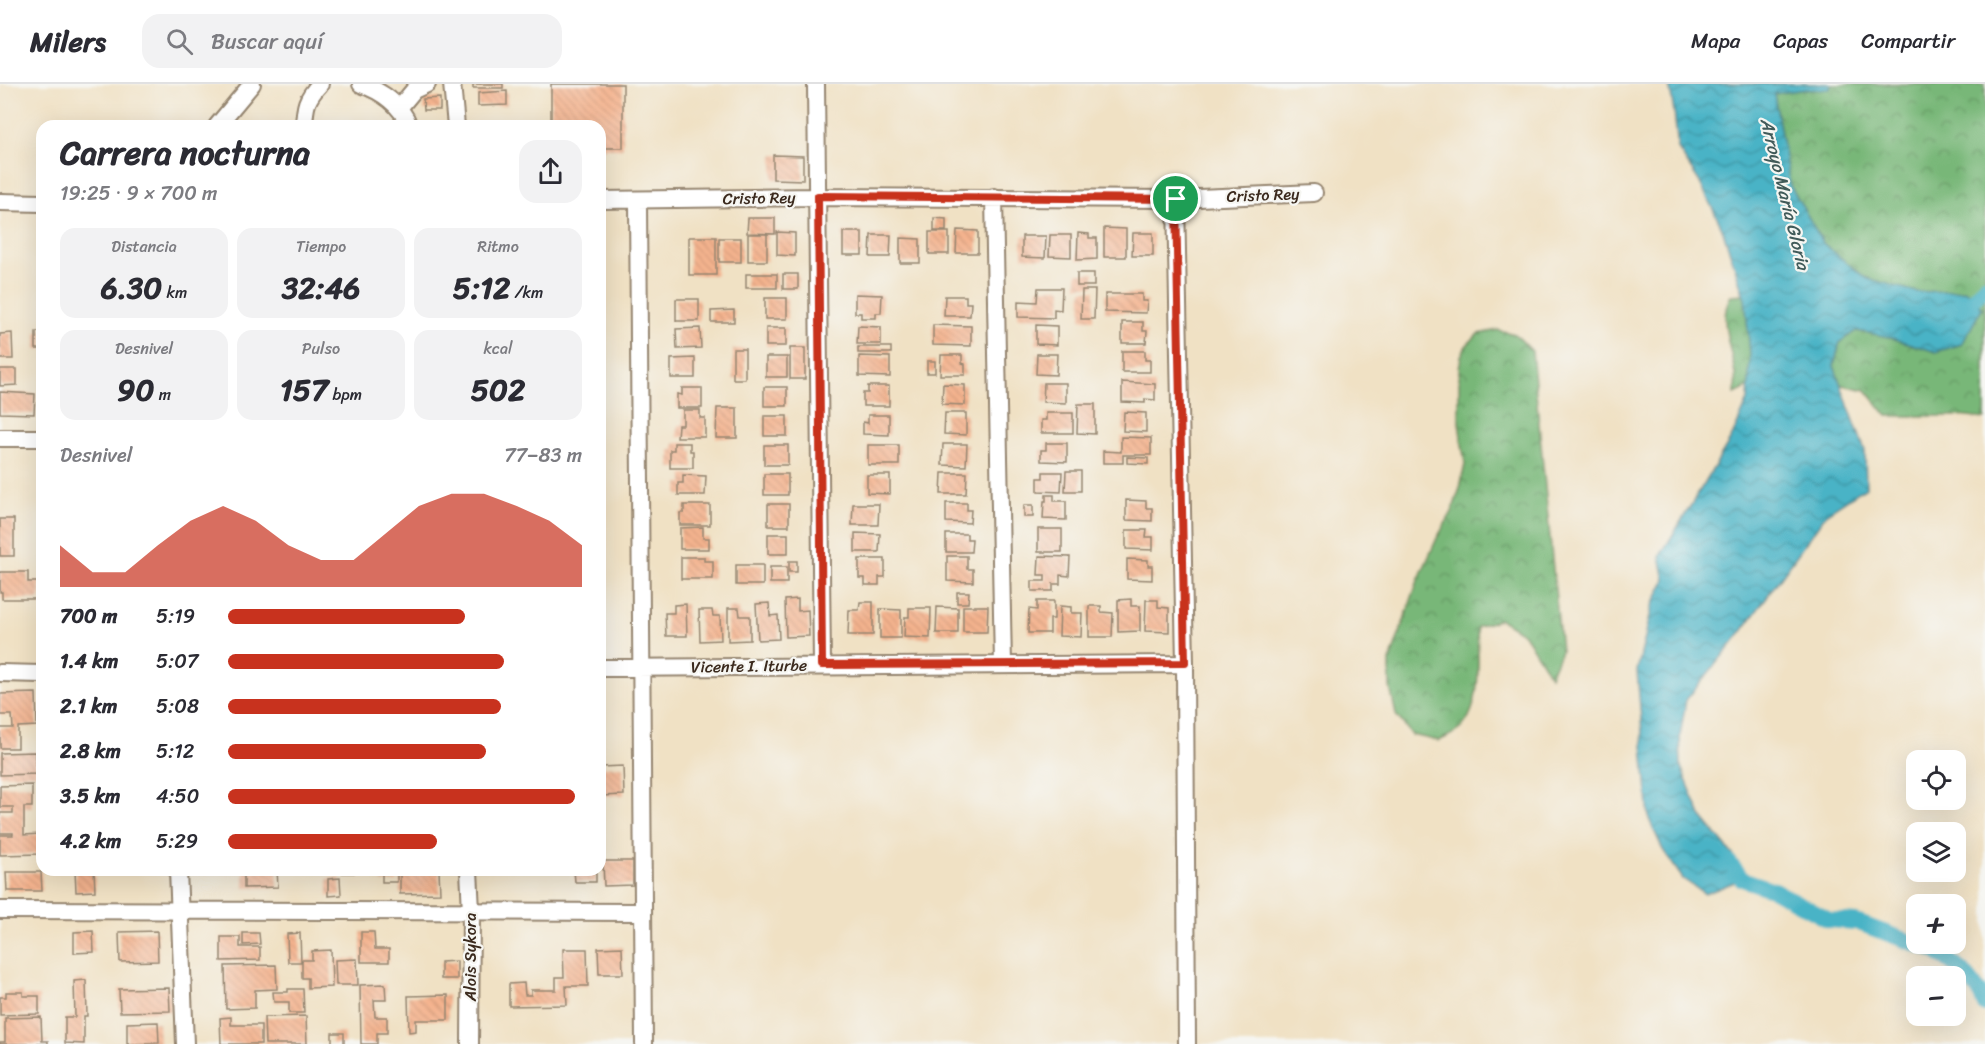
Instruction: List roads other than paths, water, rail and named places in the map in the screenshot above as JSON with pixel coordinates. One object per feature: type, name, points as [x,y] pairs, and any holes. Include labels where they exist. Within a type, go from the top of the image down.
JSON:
[{"type":"street","points":[[222,120],[252,84]]},
{"type":"street","points":[[361,84],[388,98],[399,108],[406,120]]},
{"type":"street","points":[[399,108],[414,90],[427,84]]},
{"type":"street","points":[[452,84],[455,120]]},
{"type":"street","points":[[816,84],[822,665]]},
{"type":"street","points":[[304,120],[312,88]]},
{"type":"street","name":"Cristo Rey","points":[[606,200],[818,196],[1176,199],[1314,193]]},
{"type":"street","points":[[994,197],[1003,664]]},
{"type":"street","points":[[1176,199],[1185,663],[1187,1044]]},
{"type":"street","points":[[638,200],[644,1044]]},
{"type":"street","points":[[0,202],[36,202]]},
{"type":"street","points":[[0,438],[36,438]]},
{"type":"street","name":"Vicente I. Iturbe","points":[[606,668],[1185,663]]},
{"type":"street","points":[[0,674],[36,674]]},
{"type":"street","points":[[178,876],[185,1044]]},
{"type":"street","name":"Alois Sykora","points":[[469,876],[470,1044]]},
{"type":"street","points":[[0,910],[642,912]]},
{"type":"water","points":[[1669,84],[1831,84],[1830,89],[1774,94],[1790,185],[1824,244],[1866,278],[1917,292],[1965,290],[1982,308],[1962,344],[1936,352],[1885,336],[1856,331],[1840,342],[1834,366],[1865,451],[1866,487],[1827,513],[1738,637],[1686,700],[1680,736],[1681,767],[1701,816],[1733,855],[1742,879],[1705,894],[1683,879],[1663,850],[1649,819],[1637,671],[1652,607],[1665,580],[1660,556],[1731,439],[1748,400],[1750,354],[1745,299],[1722,228],[1699,181],[1678,149]]},
{"type":"waterway","name":"Arroyo María Gloria","points":[[1953,308],[1973,299],[1985,286]]},
{"type":"waterway","points":[[1729,862],[1742,879],[1774,890],[1829,920],[1856,922],[1935,951],[1962,970],[1979,991],[1985,1005]]}]
